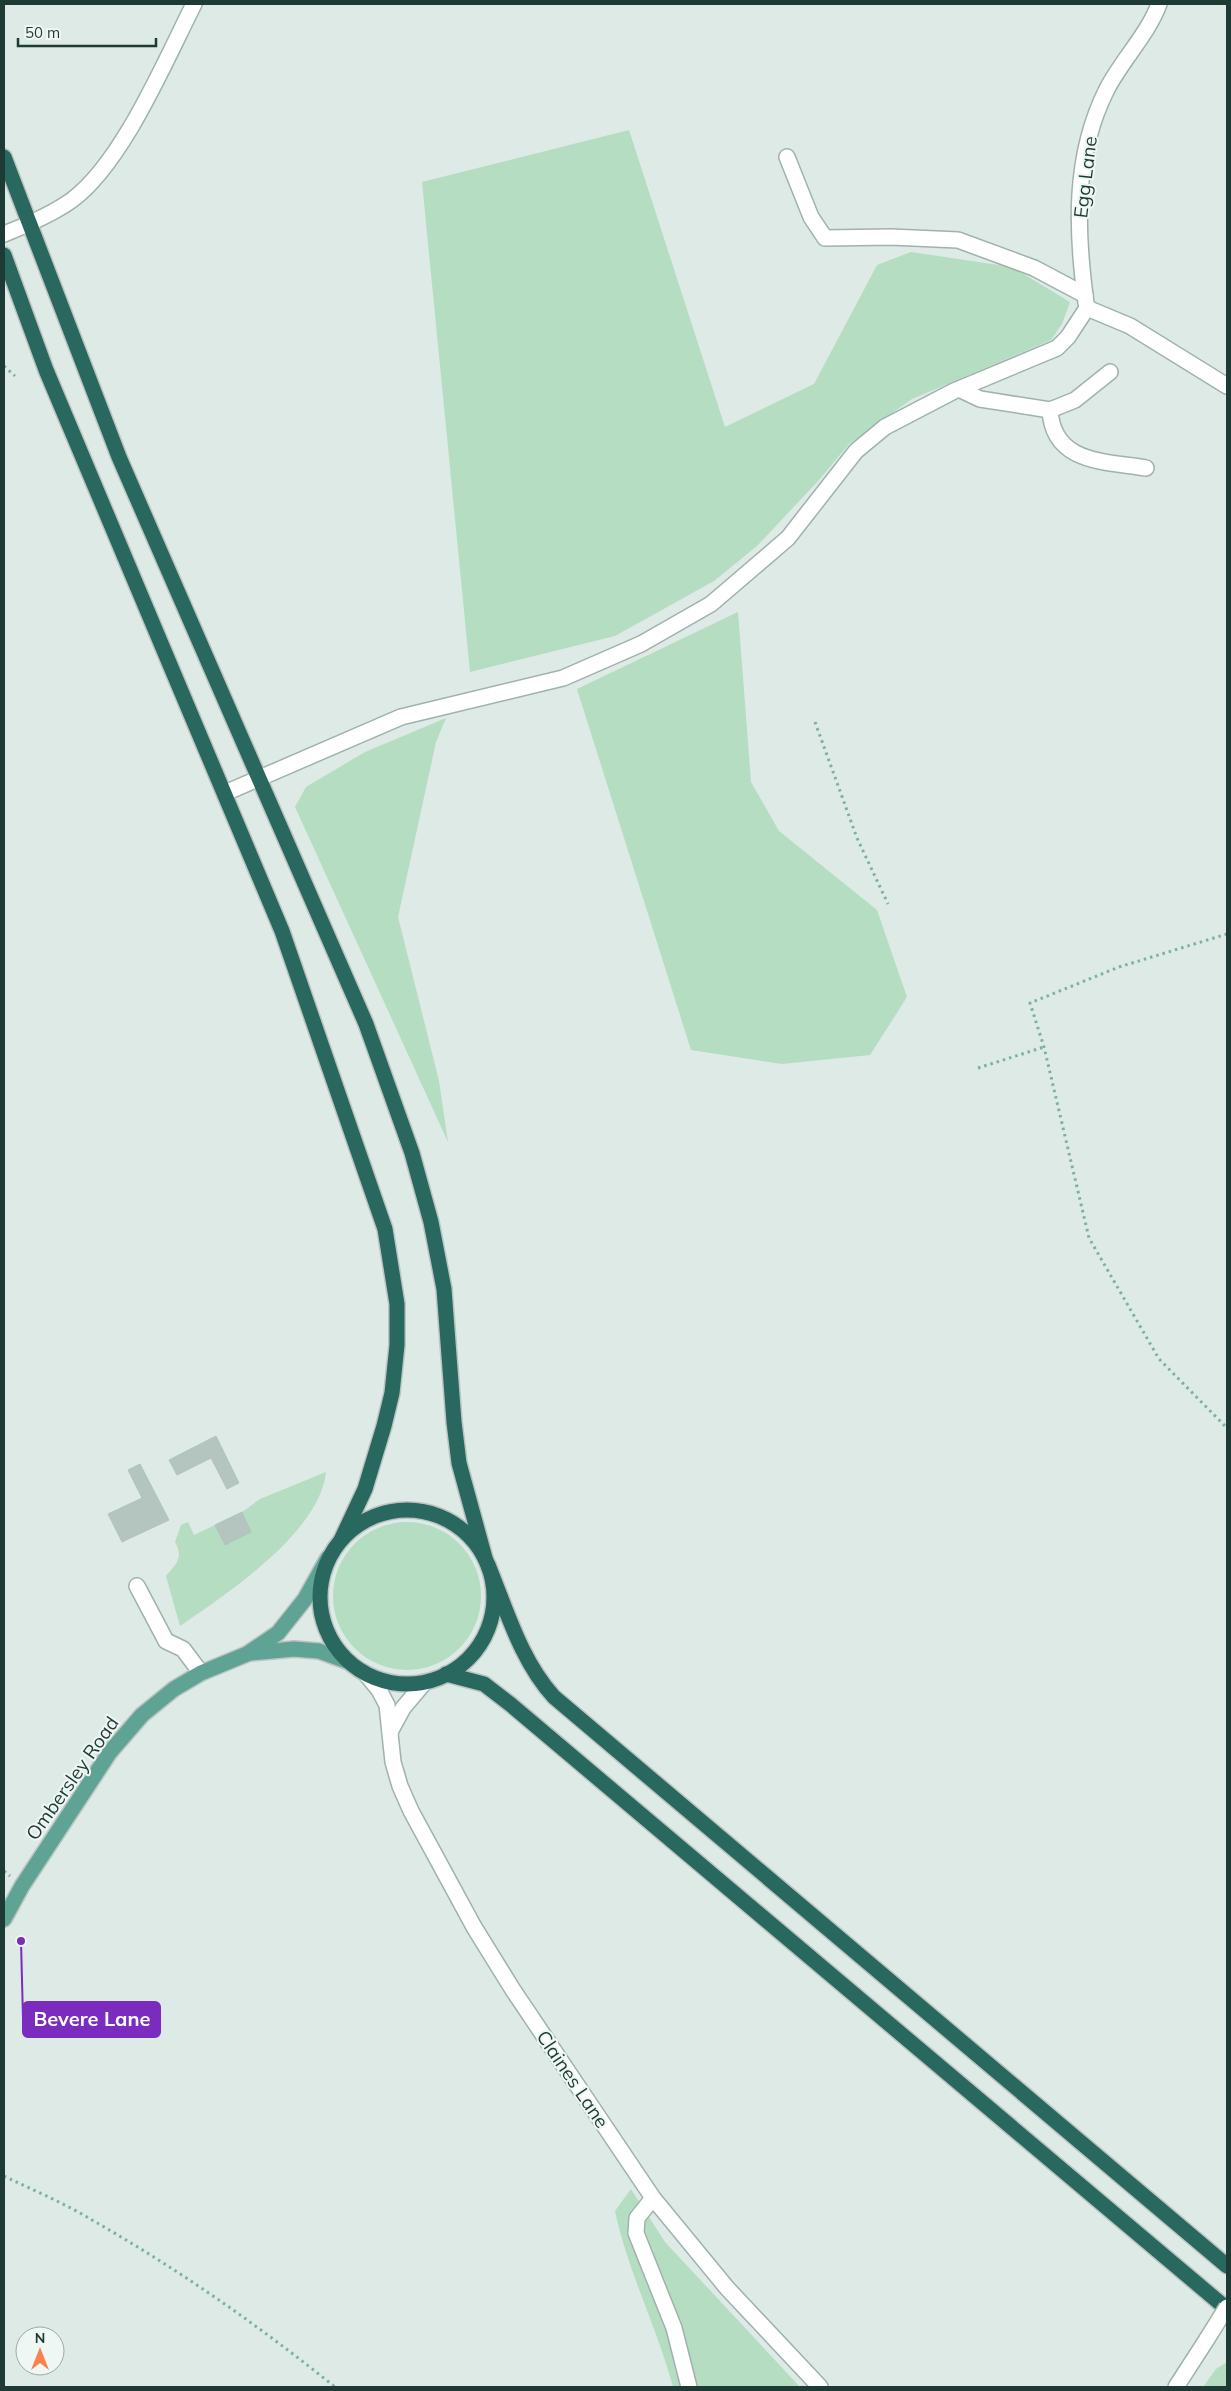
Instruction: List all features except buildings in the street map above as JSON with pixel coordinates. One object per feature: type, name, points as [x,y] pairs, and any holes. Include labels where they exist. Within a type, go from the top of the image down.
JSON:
[{"type":"highway","points":[[4,157],[28,224],[119,457],[366,1024],[422,1186],[444,1289],[459,1463],[467,1498],[494,1590],[492,1615],[483,1639],[468,1659],[446,1674],[424,1682],[405,1684],[386,1681],[366,1674],[349,1662],[335,1647],[325,1628],[320,1607],[320,1582],[328,1558],[342,1538],[365,1489],[392,1393],[397,1345],[397,1304],[387,1239],[304,990],[225,793],[46,370],[4,255]]},
{"type":"highway","points":[[342,1538],[360,1522],[385,1512],[411,1509],[436,1514],[459,1526],[477,1544],[487,1562],[526,1658],[542,1684],[554,1697],[1227,2266]]},
{"type":"highway","points":[[446,1674],[484,1684],[510,1704],[1227,2308]]},
{"type":"main road","name":"Ombersley Road","points":[[4,1918],[22,1886],[110,1752],[142,1715],[174,1689],[201,1673],[247,1654],[278,1634],[295,1615],[328,1558]]},
{"type":"main road","name":"Ombersley Road","points":[[247,1654],[294,1649],[319,1651],[349,1662]]},
{"type":"street","points":[[4,234],[28,224],[73,199],[104,165],[129,130],[194,4]]},
{"type":"street","name":"Egg Lane","points":[[1086,301],[1079,255],[1079,211],[1087,138],[1107,89],[1159,4]]},
{"type":"street","points":[[787,157],[811,217],[825,238],[891,237],[958,240],[1034,268],[1227,386]]},
{"type":"street","points":[[225,793],[401,717],[563,678],[649,640],[711,604],[788,538],[837,473],[863,445],[885,427],[958,389],[1057,348],[1068,337],[1086,301]]},
{"type":"street","points":[[958,389],[980,399],[1050,410],[1075,400],[1110,372]]},
{"type":"street","points":[[1050,410],[1053,431],[1064,447],[1086,457],[1146,468]]},
{"type":"street","points":[[137,1586],[166,1641],[183,1649],[201,1673]]},
{"type":"street","name":"Claines Lane","points":[[366,1674],[379,1690],[387,1705],[393,1762],[400,1786],[432,1851],[474,1927],[554,2052],[653,2198],[727,2288],[820,2387]]},
{"type":"street","points":[[390,1732],[403,1708],[424,1682]]},
{"type":"street","points":[[653,2198],[637,2218],[636,2233],[674,2328],[689,2387]]},
{"type":"street","points":[[1176,2387],[1227,2308]]},
{"type":"path","points":[[4,366],[15,376]]},
{"type":"path","points":[[815,722],[857,838],[888,904]]},
{"type":"path","points":[[1227,934],[1119,967],[1030,1003],[1044,1047],[1089,1238],[1159,1359],[1227,1428]]},
{"type":"path","points":[[978,1068],[1044,1047]]},
{"type":"path","points":[[4,2176],[90,2218],[175,2269],[267,2332],[335,2387]]},
{"type":"green space","points":[[629,130],[725,427],[814,384],[877,265],[911,252],[1012,267],[1070,302],[1062,324],[1051,340],[912,399],[849,444],[819,480],[757,546],[714,581],[615,636],[470,672],[422,182]]},
{"type":"green space","points":[[738,612],[751,782],[779,831],[877,910],[907,997],[870,1055],[782,1064],[691,1050],[577,689]]},
{"type":"green space","points":[[446,718],[436,742],[398,917],[439,1081],[448,1142],[295,807],[306,787],[365,752]]},
{"type":"green space","points":[[326,1472],[320,1495],[307,1517],[290,1539],[245,1579],[180,1626],[166,1576],[179,1557],[175,1542],[181,1525],[188,1522],[194,1535],[215,1525],[225,1544],[251,1532],[242,1512],[260,1499]]},
{"type":"green space","points":[[407,1522],[422,1523],[436,1527],[460,1543],[476,1567],[480,1581],[480,1611],[476,1625],[460,1649],[436,1665],[422,1669],[407,1670],[392,1669],[378,1665],[354,1649],[338,1625],[334,1611],[333,1596],[334,1581],[338,1567],[354,1543],[378,1527],[392,1523]]},
{"type":"green space","points":[[631,2189],[665,2242],[800,2387],[673,2387],[627,2256],[615,2211]]},
{"type":"green space","points":[[1227,2362],[1227,2387],[1203,2387],[1216,2369]]},
{"type":"place","name":"Bevere Lane","points":[[21,1941]]}]
